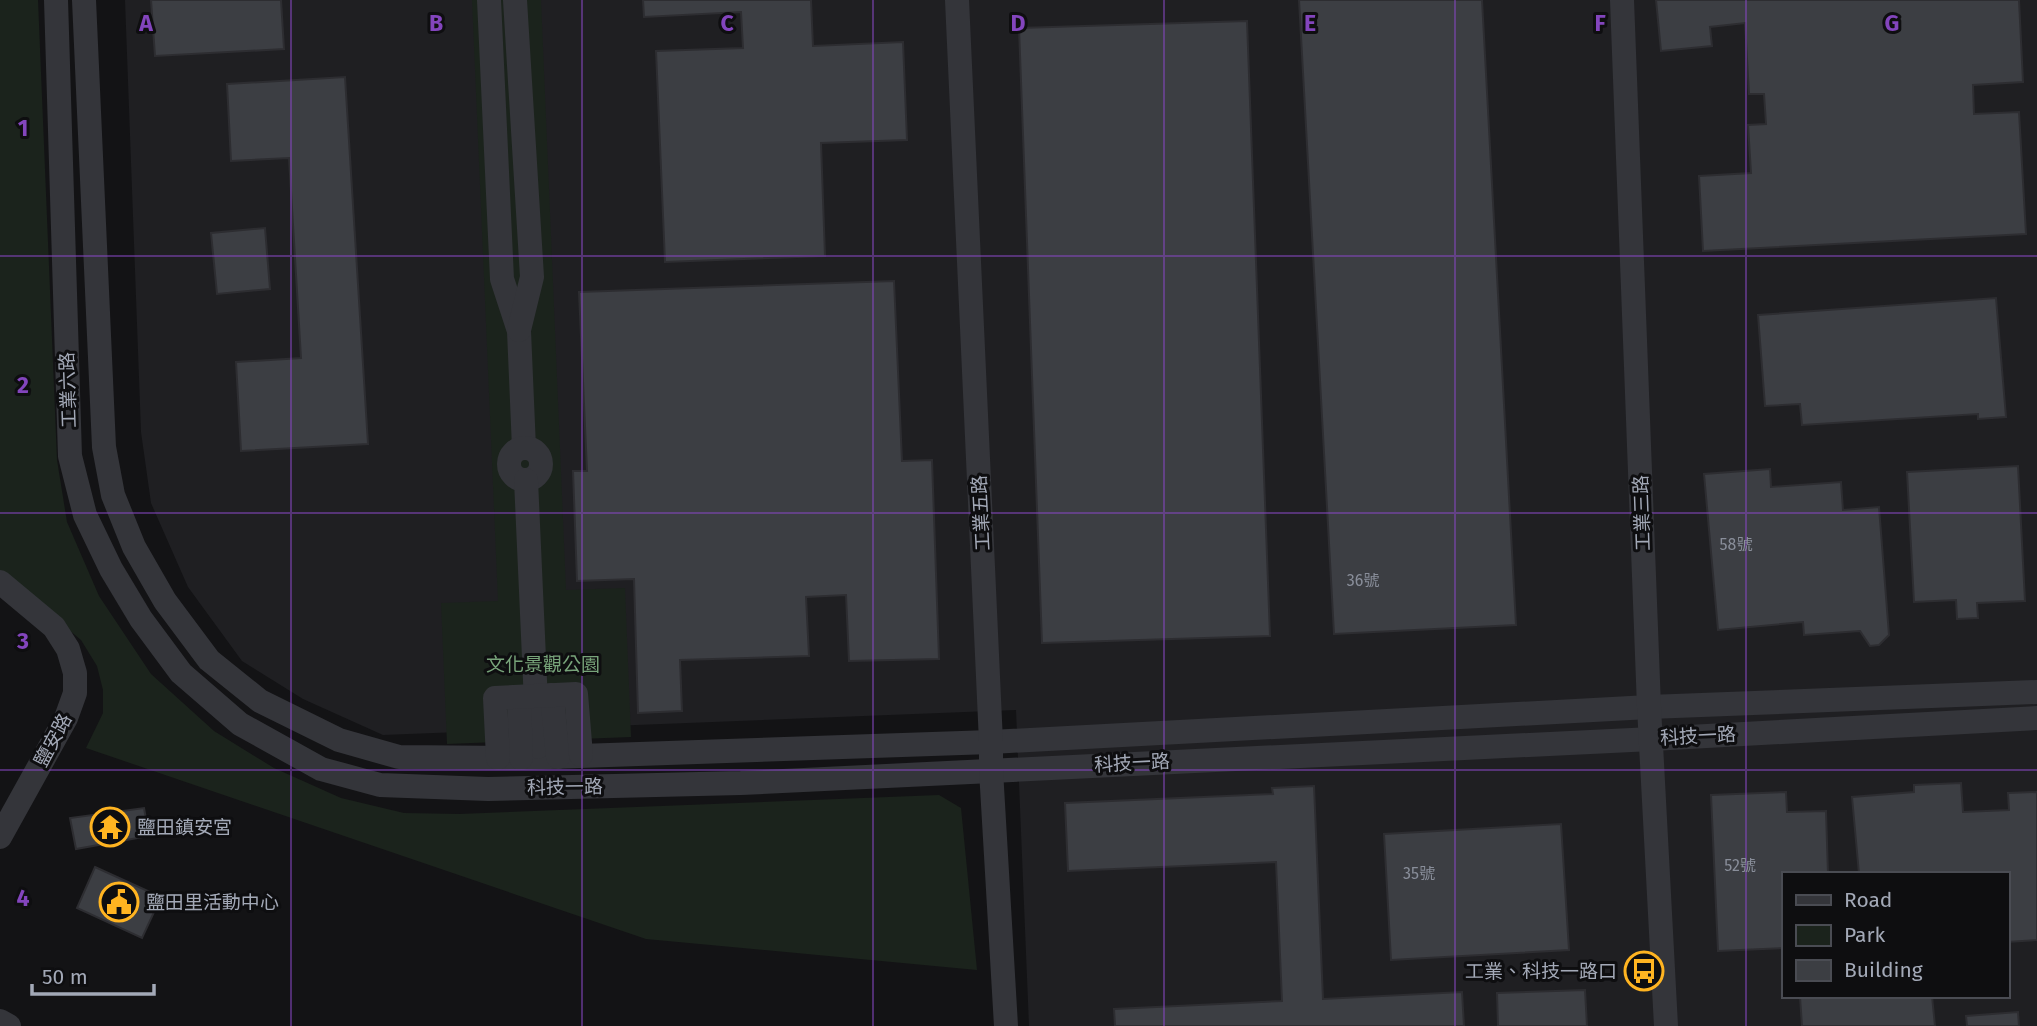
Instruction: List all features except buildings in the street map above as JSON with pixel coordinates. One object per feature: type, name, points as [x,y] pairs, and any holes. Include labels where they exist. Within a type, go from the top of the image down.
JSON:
[{"type":"street","name":"工業六路","points":[[56,0],[70,456],[85,515],[111,569],[141,618],[181,673],[240,724]]},
{"type":"street","name":"工業六路","points":[[84,0],[104,447],[113,495],[134,547],[165,601],[209,660],[260,701]]},
{"type":"street","points":[[489,0],[502,279],[519,331],[524,448],[514,452],[509,462],[516,476],[526,480],[539,755]]},
{"type":"street","points":[[515,0],[532,277],[519,331]]},
{"type":"street","name":"工業五路","points":[[957,0],[991,742],[990,770],[1006,1026]]},
{"type":"street","name":"工業三路","points":[[1622,0],[1649,706],[1666,1026]]},
{"type":"street","name":"鹽安路","points":[[0,582],[54,627],[68,649],[75,673],[75,693],[66,718],[0,837]]},
{"type":"street","name":"科技一路","points":[[260,701],[339,740],[399,757],[991,742],[1649,706],[2037,692]]},
{"type":"street","points":[[535,696],[576,694],[539,755]]},
{"type":"street","name":"科技一路","points":[[240,724],[321,769],[380,785],[488,789],[714,784],[2037,718]]},
{"type":"street","points":[[0,1021],[9,1026]]},
{"type":"shaded area","points":[[125,0],[2037,0],[2037,1026],[1029,1026],[1016,710],[383,735],[303,699],[242,661],[188,587],[151,503],[141,432]]},
{"type":"green space","points":[[0,0],[38,0],[57,460],[67,522],[99,596],[151,674],[214,731],[274,768],[341,798],[404,813],[459,814],[939,795],[961,808],[977,970],[646,939],[86,748],[103,713],[103,690],[97,666],[81,640],[0,572]]},
{"type":"green space","name":"文化景觀公園","points":[[472,0],[541,0],[566,590],[625,588],[631,737],[447,744],[441,603],[498,601]]},
{"type":"place","name":"鹽田鎮安宮","points":[[110,827]]},
{"type":"place","name":"鹽田里活動中心","points":[[119,902]]},
{"type":"place","name":"工業、科技一路口","points":[[1644,971]]}]
